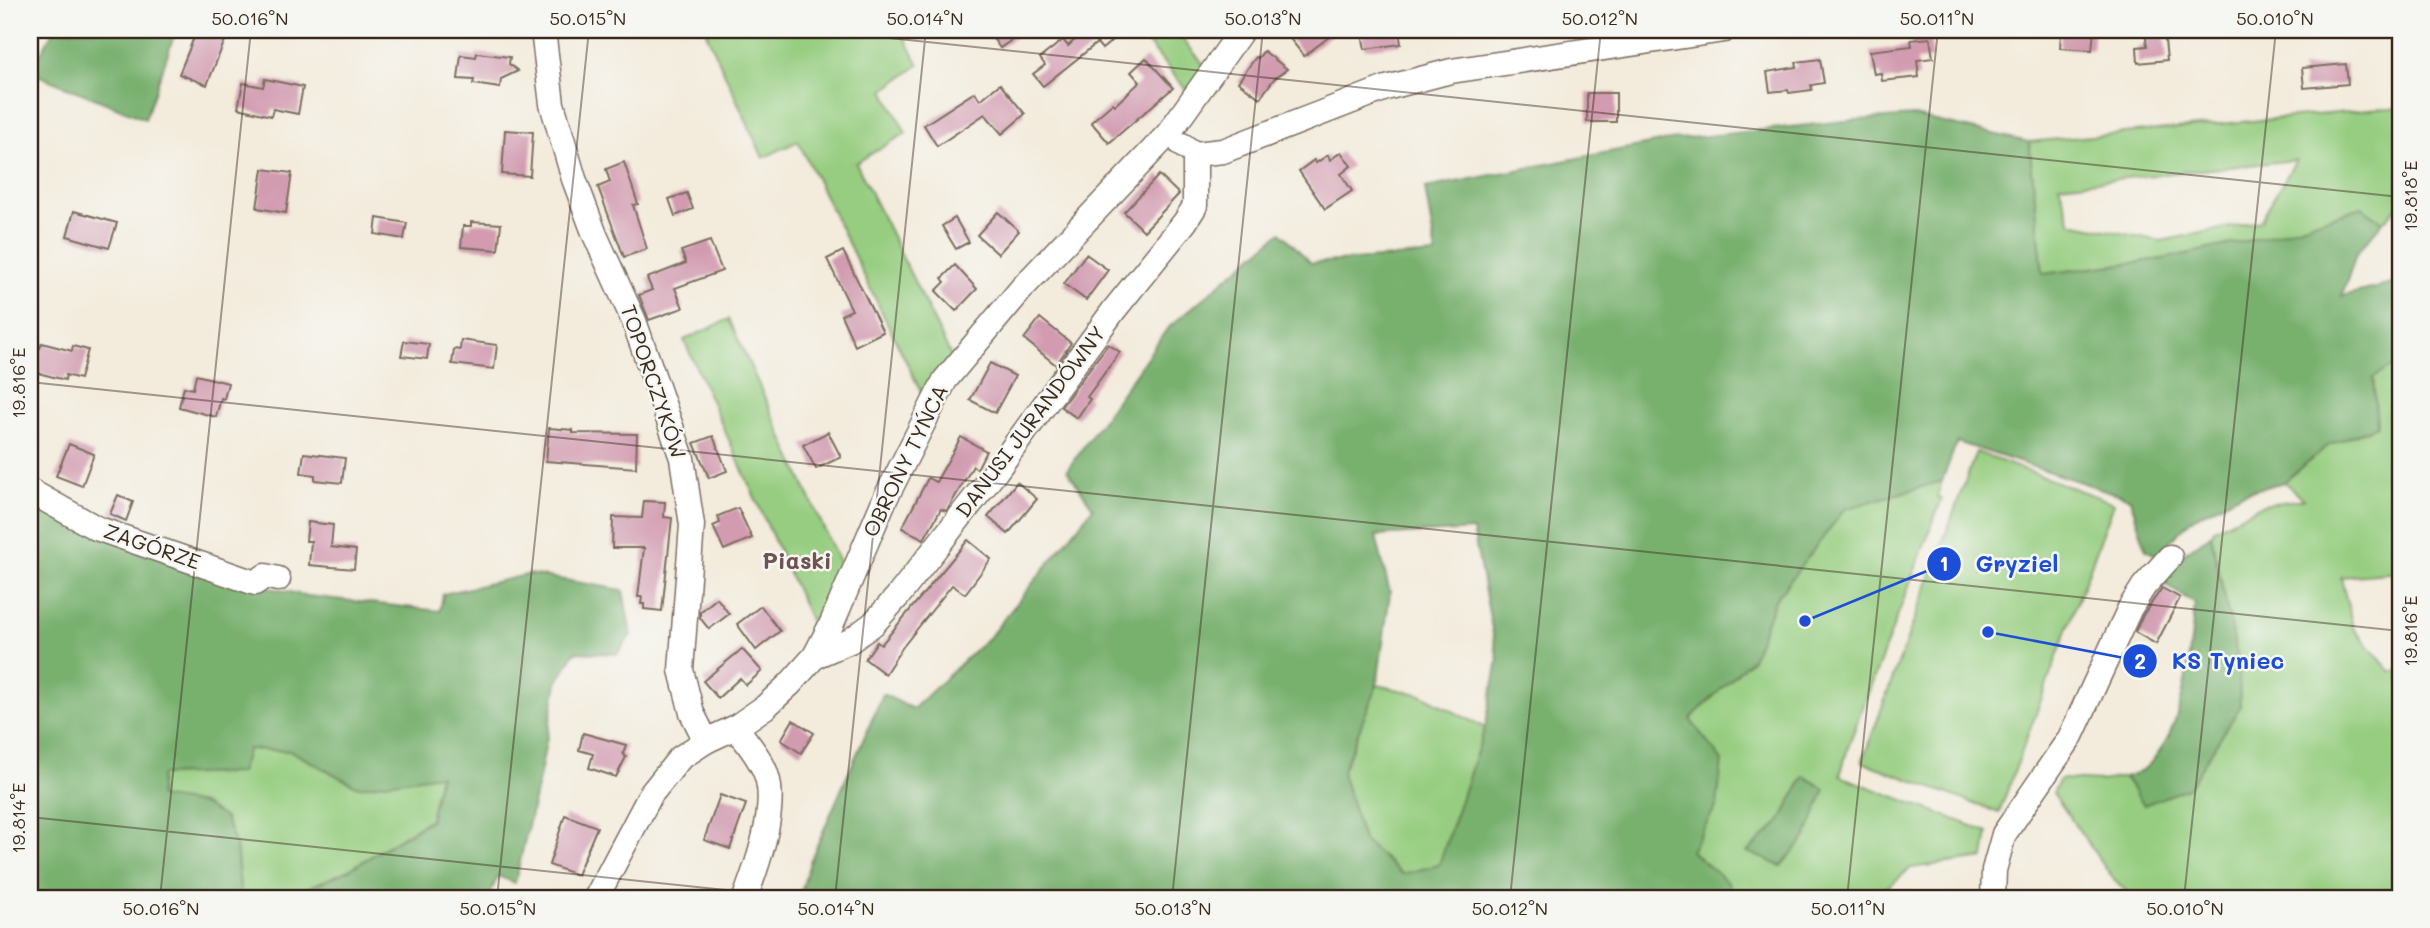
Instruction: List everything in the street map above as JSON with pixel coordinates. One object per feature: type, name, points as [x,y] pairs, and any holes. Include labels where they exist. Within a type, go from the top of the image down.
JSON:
[{"type":"street","name":"TOPORCZYKÓW","points":[[543,30],[552,104],[574,178],[595,234],[634,321],[682,458],[692,525],[681,670],[692,713],[706,741]]},
{"type":"street","name":"OBRONY TYŃCA","points":[[596,898],[651,794],[680,758],[706,741],[736,727],[765,707],[815,656],[884,501],[945,380],[1023,287],[1168,134],[1242,30]]},
{"type":"street","points":[[1168,134],[1195,155],[1223,151],[1386,88],[1451,71],[1724,30]]},
{"type":"street","name":"DANUSI JURANDÓWNY","points":[[815,656],[850,641],[873,624],[898,596],[996,471],[1114,310],[1185,222],[1195,206],[1195,155]]},
{"type":"street","name":"ZAGÓRZE","points":[[30,491],[96,528],[255,583],[265,576],[278,579]]},
{"type":"street","points":[[1993,898],[1994,870],[2004,834],[2070,738],[2130,608],[2144,586],[2170,556]]},
{"type":"street","points":[[736,727],[767,776],[771,805],[745,898]]},
{"type":"green space","points":[[54,30],[176,30],[145,119],[30,72]]},
{"type":"green space","points":[[460,30],[536,30],[536,37]]},
{"type":"green space","points":[[705,30],[901,30],[919,65],[884,90],[906,133],[856,163],[951,356],[924,398],[798,141],[763,158]]},
{"type":"green space","points":[[1137,30],[1175,30],[1207,68],[1187,91]]},
{"type":"green space","points":[[2400,107],[2400,204],[2383,222],[2362,207],[2269,236],[2163,259],[2043,274],[2029,142]],"holes":[[[2296,160],[2260,221],[2161,241],[2071,223],[2059,185]]]},
{"type":"green space","points":[[1914,116],[2029,142],[2043,274],[2163,259],[2269,236],[2362,207],[2383,222],[2356,254],[2342,296],[2400,282],[2400,362],[2373,378],[2377,426],[2329,445],[2284,482],[2242,493],[2192,519],[2156,555],[2146,550],[2130,498],[1957,442],[1942,481],[1845,509],[1775,600],[1752,659],[1690,719],[1722,761],[1717,805],[1691,851],[1730,884],[1725,898],[799,898],[811,859],[883,694],[913,709],[992,634],[1093,508],[1067,470],[1167,329],[1281,232],[1311,263],[1436,254],[1425,188],[1670,140]],"holes":[[[1473,530],[1498,660],[1485,728],[1439,865],[1402,874],[1363,840],[1342,773],[1377,685],[1390,593],[1376,536]]]},
{"type":"green space","points":[[729,319],[844,573],[815,631],[684,340]]},
{"type":"green space","points":[[2400,362],[2400,572],[2341,577],[2353,628],[2390,671],[2400,671],[2400,898],[2133,898],[2111,876],[2053,793],[2060,779],[2102,781],[2124,777],[2144,805],[2239,664],[2211,535],[2214,529],[2262,505],[2303,499],[2284,482],[2329,445],[2377,426],[2373,377]]},
{"type":"green space","points":[[1976,452],[2114,503],[1999,813],[1862,762]]},
{"type":"green space","points":[[1744,481],[1898,494],[1942,481],[1937,497],[1942,498],[1849,744],[1840,776],[1988,832],[1984,858],[1911,868],[1874,898],[1659,898],[1689,719]]},
{"type":"green space","points":[[30,502],[226,578],[308,596],[440,611],[443,594],[530,574],[623,590],[631,635],[617,654],[575,652],[557,683],[515,883],[498,876],[488,898],[284,898],[347,871],[430,820],[440,775],[358,787],[291,751],[248,749],[240,773],[161,775],[159,797],[202,804],[225,818],[236,846],[241,898],[30,898]]},
{"type":"green space","points":[[2211,535],[2239,664],[2240,707],[2188,788],[2144,805],[2124,777],[2144,769],[2158,754],[2169,736],[2183,692],[2195,604],[2160,581],[2187,550]]},
{"type":"green space","points":[[1377,685],[1422,695],[1485,728],[1439,865],[1402,874],[1363,840],[1342,773]]},
{"type":"green space","points":[[248,749],[291,751],[358,787],[440,774],[430,819],[347,871],[284,898],[241,898],[236,846],[159,798],[160,775],[240,772]]},
{"type":"green space","points":[[1804,776],[1825,789],[1806,837],[1781,866],[1747,852],[1780,822]]},
{"type":"building","points":[[197,30],[229,30],[207,85],[179,74]]},
{"type":"building","points":[[987,30],[1026,30],[1000,48]]},
{"type":"building","points":[[1086,30],[1125,30],[1102,49],[1097,43],[1043,86],[1033,74],[1045,65],[1040,58],[1063,40],[1068,46]]},
{"type":"building","points":[[1283,30],[1338,30],[1304,56]]},
{"type":"building","points":[[1361,30],[1399,30],[1401,44],[1365,49]]},
{"type":"building","points":[[2061,30],[2094,30],[2092,50],[2060,48]]},
{"type":"building","points":[[2145,30],[2164,30],[2167,60],[2138,63],[2137,47],[2147,46]]},
{"type":"building","points":[[1930,38],[1933,58],[1917,60],[1919,77],[1882,81],[1881,73],[1874,74],[1870,51],[1912,46],[1911,40]]},
{"type":"building","points":[[1264,51],[1287,69],[1274,79],[1260,98],[1238,82],[1256,57]]},
{"type":"building","points":[[477,53],[510,57],[509,64],[518,71],[501,79],[500,88],[473,84],[474,80],[458,79],[461,55],[476,57]]},
{"type":"building","points":[[1146,58],[1173,88],[1109,143],[1091,122],[1140,82],[1131,72]]},
{"type":"building","points":[[1820,59],[1824,83],[1811,85],[1812,90],[1770,92],[1767,72],[1797,67],[1796,62]]},
{"type":"building","points":[[2346,64],[2348,84],[2304,88],[2302,68]]},
{"type":"building","points":[[265,79],[303,87],[298,114],[273,109],[271,116],[238,108],[243,83],[263,87]]},
{"type":"building","points":[[1000,84],[1025,114],[1002,134],[985,114],[937,146],[924,125],[975,92],[980,100]]},
{"type":"building","points":[[1587,93],[1616,93],[1616,122],[1587,122]]},
{"type":"building","points":[[505,130],[533,132],[530,176],[502,174]]},
{"type":"building","points":[[1341,152],[1351,166],[1341,174],[1352,191],[1325,209],[1299,171],[1314,160],[1316,163],[1328,155],[1330,160]]},
{"type":"building","points":[[624,162],[638,204],[633,205],[647,249],[624,257],[598,187],[610,182],[606,169]]},
{"type":"building","points":[[263,169],[292,173],[286,213],[257,208]]},
{"type":"building","points":[[1159,175],[1179,194],[1144,231],[1124,212]]},
{"type":"building","points":[[687,193],[693,209],[675,216],[669,199]]},
{"type":"building","points":[[74,211],[117,223],[109,248],[67,236]]},
{"type":"building","points":[[998,212],[1019,231],[998,254],[977,235]]},
{"type":"building","points":[[377,218],[407,223],[404,239],[375,234]]},
{"type":"building","points":[[955,218],[969,242],[956,249],[942,226]]},
{"type":"building","points":[[471,222],[501,224],[498,250],[461,247],[463,226],[471,226]]},
{"type":"building","points":[[710,241],[722,271],[675,288],[683,308],[649,320],[639,295],[652,290],[647,278],[686,263],[681,251]]},
{"type":"building","points":[[843,251],[883,332],[855,346],[841,315],[852,310],[827,259]]},
{"type":"building","points":[[1086,254],[1108,270],[1086,300],[1064,284]]},
{"type":"building","points":[[955,265],[977,289],[956,311],[936,291],[945,282],[942,278]]},
{"type":"building","points":[[1040,318],[1071,343],[1056,365],[1024,339]]},
{"type":"building","points":[[461,340],[497,345],[494,369],[452,364],[454,349],[460,350]]},
{"type":"building","points":[[404,341],[429,344],[427,359],[401,356]]},
{"type":"building","points":[[42,343],[72,351],[73,346],[88,350],[80,379],[66,375],[65,380],[30,371],[30,345],[40,348]]},
{"type":"building","points":[[1108,344],[1120,352],[1087,397],[1090,399],[1077,418],[1061,407]]},
{"type":"building","points":[[990,363],[1015,376],[995,413],[970,400]]},
{"type":"building","points":[[196,375],[228,383],[216,417],[179,407],[184,387],[193,389]]},
{"type":"building","points":[[549,428],[573,430],[573,433],[637,434],[636,468],[546,461]]},
{"type":"building","points":[[828,432],[841,457],[816,469],[803,445]]},
{"type":"building","points":[[713,436],[727,471],[709,478],[694,443]]},
{"type":"building","points":[[961,437],[986,451],[977,469],[973,466],[948,509],[941,509],[924,539],[902,528],[928,478],[936,482]]},
{"type":"building","points":[[69,444],[94,454],[82,486],[56,476]]},
{"type":"building","points":[[304,453],[345,458],[342,483],[315,480],[315,475],[301,473]]},
{"type":"building","points":[[1017,482],[1037,499],[1008,534],[988,517]]},
{"type":"building","points":[[118,495],[133,502],[126,521],[110,514]]},
{"type":"building","points":[[644,501],[665,502],[664,517],[672,518],[662,611],[644,609],[644,604],[641,604],[642,597],[638,597],[644,548],[612,548],[613,517],[642,518]]},
{"type":"building","points":[[738,508],[752,538],[724,550],[713,526],[720,523],[718,516]]},
{"type":"building","points":[[308,522],[333,525],[331,547],[356,550],[354,569],[309,565],[311,541],[306,541]]},
{"type":"building","points":[[968,540],[991,559],[965,594],[952,585],[885,674],[865,659],[877,642],[881,645]]},
{"type":"building","points":[[2162,588],[2180,598],[2156,644],[2135,632]]},
{"type":"building","points":[[717,598],[729,614],[709,629],[700,618],[700,612]]},
{"type":"building","points":[[761,606],[780,631],[756,650],[737,624]]},
{"type":"building","points":[[742,649],[762,671],[746,685],[740,678],[718,698],[703,681]]},
{"type":"building","points":[[793,720],[814,733],[801,753],[781,740]]},
{"type":"building","points":[[583,733],[626,745],[623,754],[626,757],[616,777],[589,768],[593,754],[579,750]]},
{"type":"building","points":[[720,795],[746,804],[730,849],[704,840]]},
{"type":"building","points":[[565,815],[597,827],[577,875],[549,865]]},
{"type":"place","name":"Gryziel","points":[[1805,621]]},
{"type":"place","name":"KS Tyniec","points":[[1988,632]]},
{"type":"district","name":"Piaski","points":[[797,561]]}]
